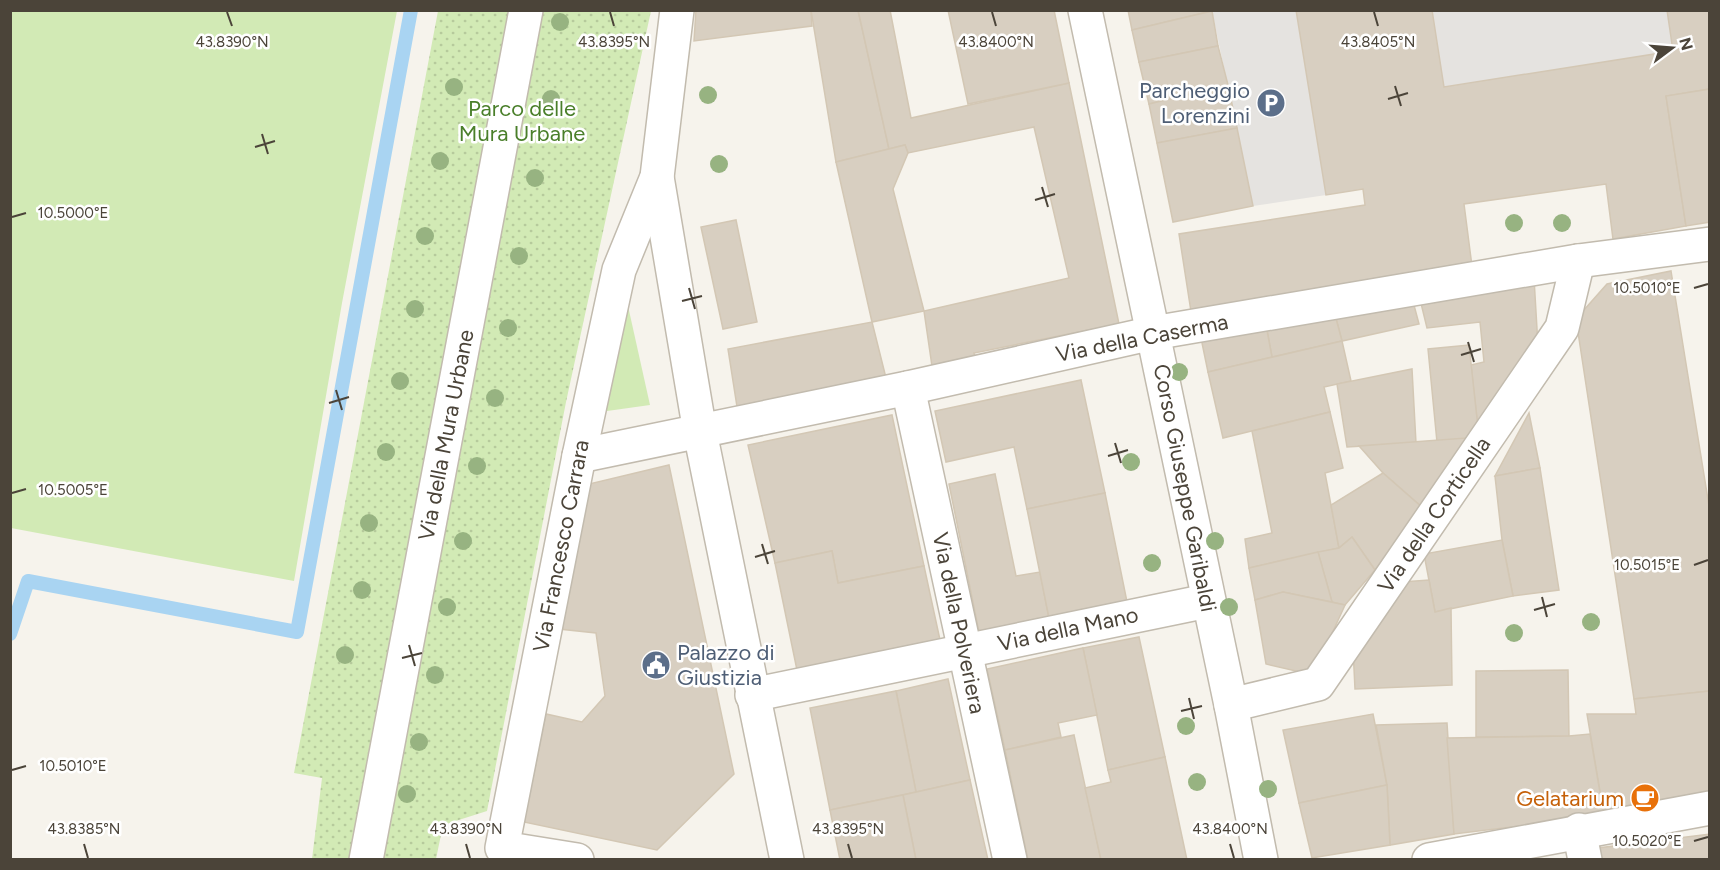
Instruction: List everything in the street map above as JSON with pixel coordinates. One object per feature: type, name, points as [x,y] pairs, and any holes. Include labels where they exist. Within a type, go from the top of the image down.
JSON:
[{"type":"street","name":"Via della Mura Urbane","points":[[366,860],[526,10]]},
{"type":"street","name":"Via Francesco Carrara","points":[[577,860],[502,848],[579,456],[619,270],[657,177],[676,10]]},
{"type":"street","name":"Corso Giuseppe Garibaldi","points":[[1084,10],[1207,601],[1231,705],[1261,860]]},
{"type":"street","name":"Via Francesco Carrara","points":[[657,177],[700,432],[787,860]]},
{"type":"street","name":"Via della Caserma","points":[[579,456],[700,432],[1153,333],[1578,261],[1710,244]]},
{"type":"street","name":"Via della Corticella","points":[[1231,705],[1318,684],[1562,328],[1578,261]]},
{"type":"street","name":"Via della Polveriera","points":[[908,387],[1010,860]]},
{"type":"street","name":"Via della Mano","points":[[752,695],[1207,601]]},
{"type":"street","points":[[1429,860],[1582,845],[1710,808]]},
{"type":"green space","points":[[10,11],[397,11],[342,303],[294,581],[11,528]]},
{"type":"green space","name":"Parco delle Mura Urbane","points":[[438,11],[651,11],[566,402],[487,811],[443,825],[436,859],[312,859],[322,778],[294,773]]},
{"type":"green space","points":[[626,297],[650,405],[600,412]]},
{"type":"shaded area","name":"Parcheggio Lorenzini","points":[[1212,11],[1296,11],[1326,195],[1253,206]]},
{"type":"shaded area","points":[[1432,11],[1667,11],[1673,51],[1444,87]]},
{"type":"building","points":[[696,10],[811,10],[812,26],[694,41]]},
{"type":"building","points":[[811,10],[858,10],[889,149],[836,162]]},
{"type":"building","points":[[858,10],[890,10],[911,118],[1069,83],[1119,324],[974,353],[978,366],[933,373],[924,311],[1069,278],[1034,127],[908,153],[905,145],[889,149]]},
{"type":"building","points":[[948,10],[1054,10],[1069,83],[968,104]]},
{"type":"building","points":[[1128,10],[1211,10],[1212,11],[1132,30]]},
{"type":"building","points":[[1296,10],[1432,10],[1444,87],[1673,51],[1667,10],[1710,10],[1710,89],[1666,96],[1686,226],[1613,239],[1606,184],[1464,204],[1473,274],[1192,318],[1179,234],[1365,205],[1363,189],[1326,195]]},
{"type":"building","points":[[1212,11],[1218,46],[1139,62],[1132,30]]},
{"type":"building","points":[[1218,46],[1228,85],[1149,104],[1139,62]]},
{"type":"building","points":[[1228,85],[1237,128],[1157,143],[1149,104]]},
{"type":"building","points":[[1710,89],[1710,222],[1686,226],[1666,96]]},
{"type":"building","points":[[1237,128],[1253,206],[1173,222],[1157,143]]},
{"type":"building","points":[[905,145],[908,153],[893,189],[924,311],[872,322],[836,162]]},
{"type":"building","points":[[736,220],[757,322],[723,329],[701,227]]},
{"type":"building","points":[[1671,271],[1710,512],[1710,691],[1634,699],[1576,319],[1607,284]]},
{"type":"building","points":[[1534,278],[1538,346],[1479,437],[1471,365],[1484,362],[1480,322],[1427,328],[1419,295]]},
{"type":"building","points":[[1411,294],[1419,324],[1342,341],[1334,311]]},
{"type":"building","points":[[1334,311],[1342,341],[1272,357],[1266,325]]},
{"type":"building","points":[[872,322],[888,386],[738,413],[728,349]]},
{"type":"building","points":[[1266,325],[1272,357],[1208,372],[1201,338]]},
{"type":"building","points":[[1342,341],[1351,381],[1324,387],[1330,412],[1223,438],[1208,372]]},
{"type":"building","points":[[1469,345],[1479,437],[1437,442],[1428,349]]},
{"type":"building","points":[[1412,369],[1416,443],[1347,447],[1337,384]]},
{"type":"building","points":[[1081,380],[1105,493],[1027,509],[1014,447],[946,462],[935,411]]},
{"type":"building","points":[[1330,412],[1343,468],[1325,473],[1339,548],[1249,568],[1245,539],[1272,533],[1252,431]]},
{"type":"building","points":[[1529,413],[1540,468],[1495,476]]},
{"type":"building","points":[[892,415],[924,566],[838,583],[832,551],[775,563],[748,445]]},
{"type":"building","points":[[1479,437],[1424,509],[1383,473],[1359,446]]},
{"type":"building","name":"Palazzo di Giustizia","points":[[669,465],[734,774],[657,850],[524,822],[546,714],[582,722],[605,696],[596,633],[559,629],[589,484]]},
{"type":"building","points":[[1540,468],[1559,590],[1513,596],[1502,540],[1495,476]]},
{"type":"building","points":[[1383,473],[1424,509],[1375,570],[1352,537],[1339,548],[1331,505]]},
{"type":"building","points":[[995,474],[1016,576],[1040,572],[1049,618],[979,632],[949,484]]},
{"type":"building","points":[[1105,493],[1127,602],[1049,618],[1027,509]]},
{"type":"building","points":[[1352,537],[1375,570],[1345,605],[1332,602],[1318,552],[1339,548]]},
{"type":"building","points":[[1502,540],[1513,596],[1435,612],[1424,554]]},
{"type":"building","points":[[832,551],[838,583],[924,566],[940,640],[797,670],[775,563]]},
{"type":"building","points":[[1318,552],[1332,602],[1283,592],[1255,600],[1249,568]]},
{"type":"building","points":[[1429,580],[1435,612],[1451,608],[1452,685],[1355,689],[1353,648],[1402,582]]},
{"type":"building","points":[[1283,592],[1345,605],[1313,675],[1266,664],[1255,600]]},
{"type":"building","points":[[1139,637],[1165,757],[1108,770],[1083,648]]},
{"type":"building","points":[[1083,648],[1097,715],[1058,723],[1061,737],[1005,750],[987,669]]},
{"type":"building","points":[[1568,670],[1569,736],[1476,737],[1476,671]]},
{"type":"building","points":[[948,679],[970,780],[916,792],[896,691]]},
{"type":"building","points":[[896,691],[916,792],[830,810],[810,708]]},
{"type":"building","points":[[1710,691],[1710,796],[1604,816],[1587,714],[1636,714],[1634,699]]},
{"type":"building","points":[[1373,714],[1387,785],[1299,803],[1283,730]]},
{"type":"building","points":[[1447,723],[1454,834],[1390,845],[1387,785],[1376,725]]},
{"type":"building","points":[[1590,734],[1604,816],[1454,834],[1447,738]]},
{"type":"building","points":[[1074,735],[1101,860],[1028,860],[1005,750]]},
{"type":"building","points":[[1165,757],[1187,860],[1101,860],[1085,788],[1111,782],[1108,770]]},
{"type":"building","points":[[970,780],[988,860],[916,860],[903,795]]},
{"type":"building","points":[[1387,785],[1390,845],[1312,858],[1299,803]]},
{"type":"building","points":[[903,795],[916,860],[840,860],[830,810]]},
{"type":"building","points":[[1710,834],[1710,860],[1601,860],[1598,848]]},
{"type":"waterway","points":[[10,634],[28,581],[297,632],[411,10]]},
{"type":"place","name":"Parcheggio Lorenzini","points":[[1271,103]]},
{"type":"place","name":"Palazzo di Giustizia","points":[[656,665]]},
{"type":"place","name":"Gelatarium","points":[[1645,798]]}]
